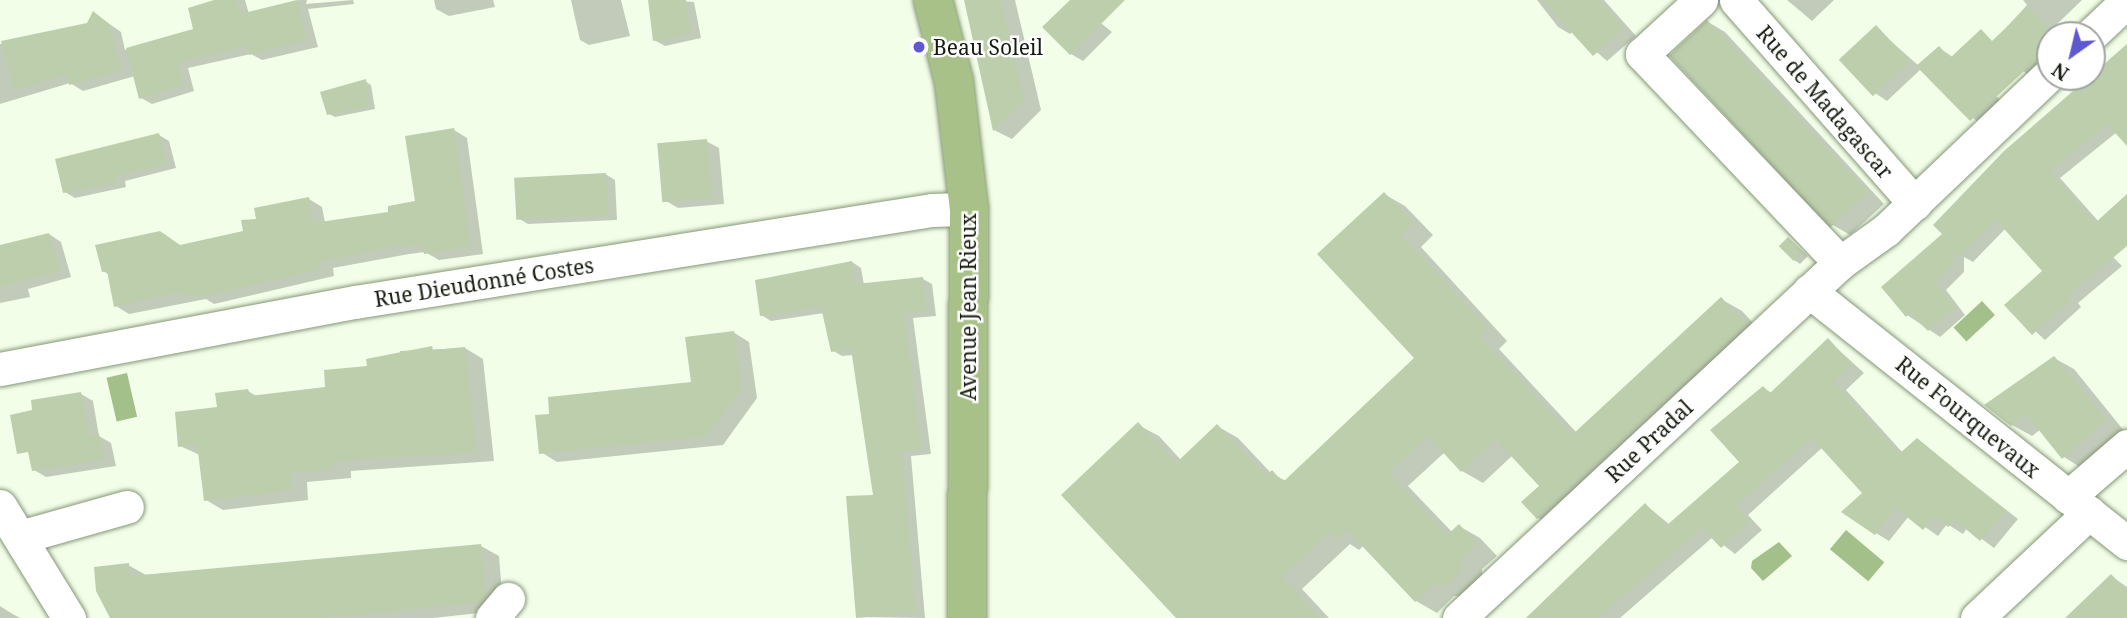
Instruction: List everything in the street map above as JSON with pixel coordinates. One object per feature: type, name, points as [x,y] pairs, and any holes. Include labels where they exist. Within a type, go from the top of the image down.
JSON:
[{"type":"main road","name":"Avenue Jean Rieux","points":[[933,0],[954,82],[969,209],[967,618]]},
{"type":"street","points":[[1701,0],[1642,54],[1840,263]]},
{"type":"street","name":"Rue de Madagascar","points":[[1736,0],[1915,204]]},
{"type":"street","points":[[2106,21],[2127,1]]},
{"type":"street","name":"Rue Pradal","points":[[1459,618],[1809,291],[1915,204],[2036,87]]},
{"type":"street","name":"Rue Dieudonné Costes","points":[[0,369],[355,302],[932,210],[969,209]]},
{"type":"street","name":"Rue Fourquevaux","points":[[1809,291],[2127,543]]},
{"type":"street","points":[[1977,618],[2127,446]]},
{"type":"street","points":[[69,618],[8,525],[127,507]]},
{"type":"shaded area","points":[[1982,301],[1995,315],[1966,341],[1953,328]]},
{"type":"shaded area","points":[[127,373],[137,417],[117,422],[107,378]]},
{"type":"shaded area","points":[[1846,530],[1884,562],[1868,581],[1830,549]]},
{"type":"shaded area","points":[[1779,542],[1792,556],[1763,581],[1751,568],[1752,561]]},
{"type":"building","points":[[214,0],[236,0],[240,14],[297,0],[307,41],[249,55],[247,46],[178,62],[183,85],[139,99],[126,48],[193,29],[188,8]]},
{"type":"building","points":[[648,0],[686,0],[691,33],[653,41]]},
{"type":"building","points":[[964,0],[1001,0],[1024,100],[993,131]]},
{"type":"building","points":[[1070,0],[1125,0],[1070,55],[1042,27]]},
{"type":"building","points":[[1542,0],[1600,0],[1624,29],[1593,56]]},
{"type":"building","points":[[2028,7],[2040,21],[2036,21],[2036,60],[1970,121],[1916,66],[1939,46],[1950,58],[1981,29],[1992,41]]},
{"type":"building","points":[[93,11],[109,24],[122,71],[69,85],[67,75],[14,90],[1,41],[87,23]]},
{"type":"building","points":[[1707,20],[1868,193],[1830,228],[1669,55]]},
{"type":"building","points":[[1876,25],[1910,62],[1873,96],[1839,60]]},
{"type":"building","points":[[2127,44],[2127,146],[2107,124],[2050,171],[2095,223],[2127,194],[2127,246],[2068,296],[2071,300],[2032,335],[2004,305],[2042,271],[1996,220],[1960,257],[1953,249],[1953,265],[1936,283],[1955,308],[1928,331],[1910,313],[1906,317],[1881,287],[1942,234],[1933,225],[2004,151],[2073,91],[2106,91],[2106,62]]},
{"type":"building","points":[[366,79],[369,106],[327,115],[320,92]]},
{"type":"building","points":[[454,128],[471,247],[424,254],[421,244],[394,247],[320,261],[321,269],[199,297],[178,292],[114,307],[107,271],[102,272],[95,245],[160,231],[180,245],[243,231],[241,220],[256,219],[254,208],[309,197],[313,223],[388,212],[388,206],[415,201],[405,136]]},
{"type":"building","points":[[159,133],[167,163],[115,176],[117,182],[63,193],[55,159]]},
{"type":"building","points":[[707,139],[712,198],[662,202],[657,143]]},
{"type":"building","points":[[606,173],[608,215],[516,220],[514,178]]},
{"type":"building","points":[[1384,192],[1414,223],[1401,235],[1488,328],[1479,337],[1572,435],[1721,297],[1746,324],[1537,519],[1521,502],[1539,486],[1496,440],[1461,472],[1428,436],[1389,473],[1447,535],[1459,524],[1477,544],[1462,557],[1462,571],[1446,586],[1433,585],[1415,602],[1347,530],[1337,539],[1330,532],[1282,577],[1321,618],[1176,618],[1061,495],[1138,422],[1176,463],[1217,424],[1266,476],[1272,470],[1283,482],[1414,358],[1317,254]]},
{"type":"building","points":[[49,233],[60,271],[0,286],[0,245]]},
{"type":"building","points":[[1788,237],[1803,252],[1794,261],[1779,246]]},
{"type":"building","points":[[852,261],[856,284],[923,277],[927,311],[904,313],[922,450],[902,451],[916,613],[856,618],[846,496],[873,495],[851,349],[831,352],[821,307],[760,316],[755,280]]},
{"type":"building","points":[[734,331],[742,389],[707,436],[539,454],[535,415],[549,414],[548,397],[691,382],[685,337]]},
{"type":"building","points":[[1828,338],[1852,365],[1834,382],[1899,454],[1917,438],[2006,511],[1980,541],[1955,520],[1948,527],[1935,516],[1923,530],[1896,508],[1875,535],[1841,512],[1862,493],[1812,438],[1736,506],[1750,522],[1721,548],[1702,528],[1598,618],[1526,618],[1645,503],[1666,526],[1739,462],[1710,430],[1763,386],[1770,393]]},
{"type":"building","points":[[432,346],[433,350],[465,347],[477,452],[333,461],[334,469],[290,473],[291,490],[204,501],[197,444],[178,447],[175,412],[217,407],[215,393],[248,389],[250,396],[325,387],[324,370],[367,366],[366,359]]},
{"type":"building","points":[[2054,356],[2107,420],[2062,459],[2026,414],[2011,426],[1984,405]]},
{"type":"building","points":[[81,392],[89,436],[99,434],[104,460],[32,471],[28,452],[17,454],[10,415],[32,410],[31,400]]},
{"type":"building","points":[[481,544],[486,596],[480,602],[326,618],[110,618],[96,591],[94,567],[129,563],[130,576]]},
{"type":"building","points":[[2111,574],[2127,591],[2127,618],[2065,618]]},
{"type":"place","name":"Beau Soleil","points":[[919,47]]}]
